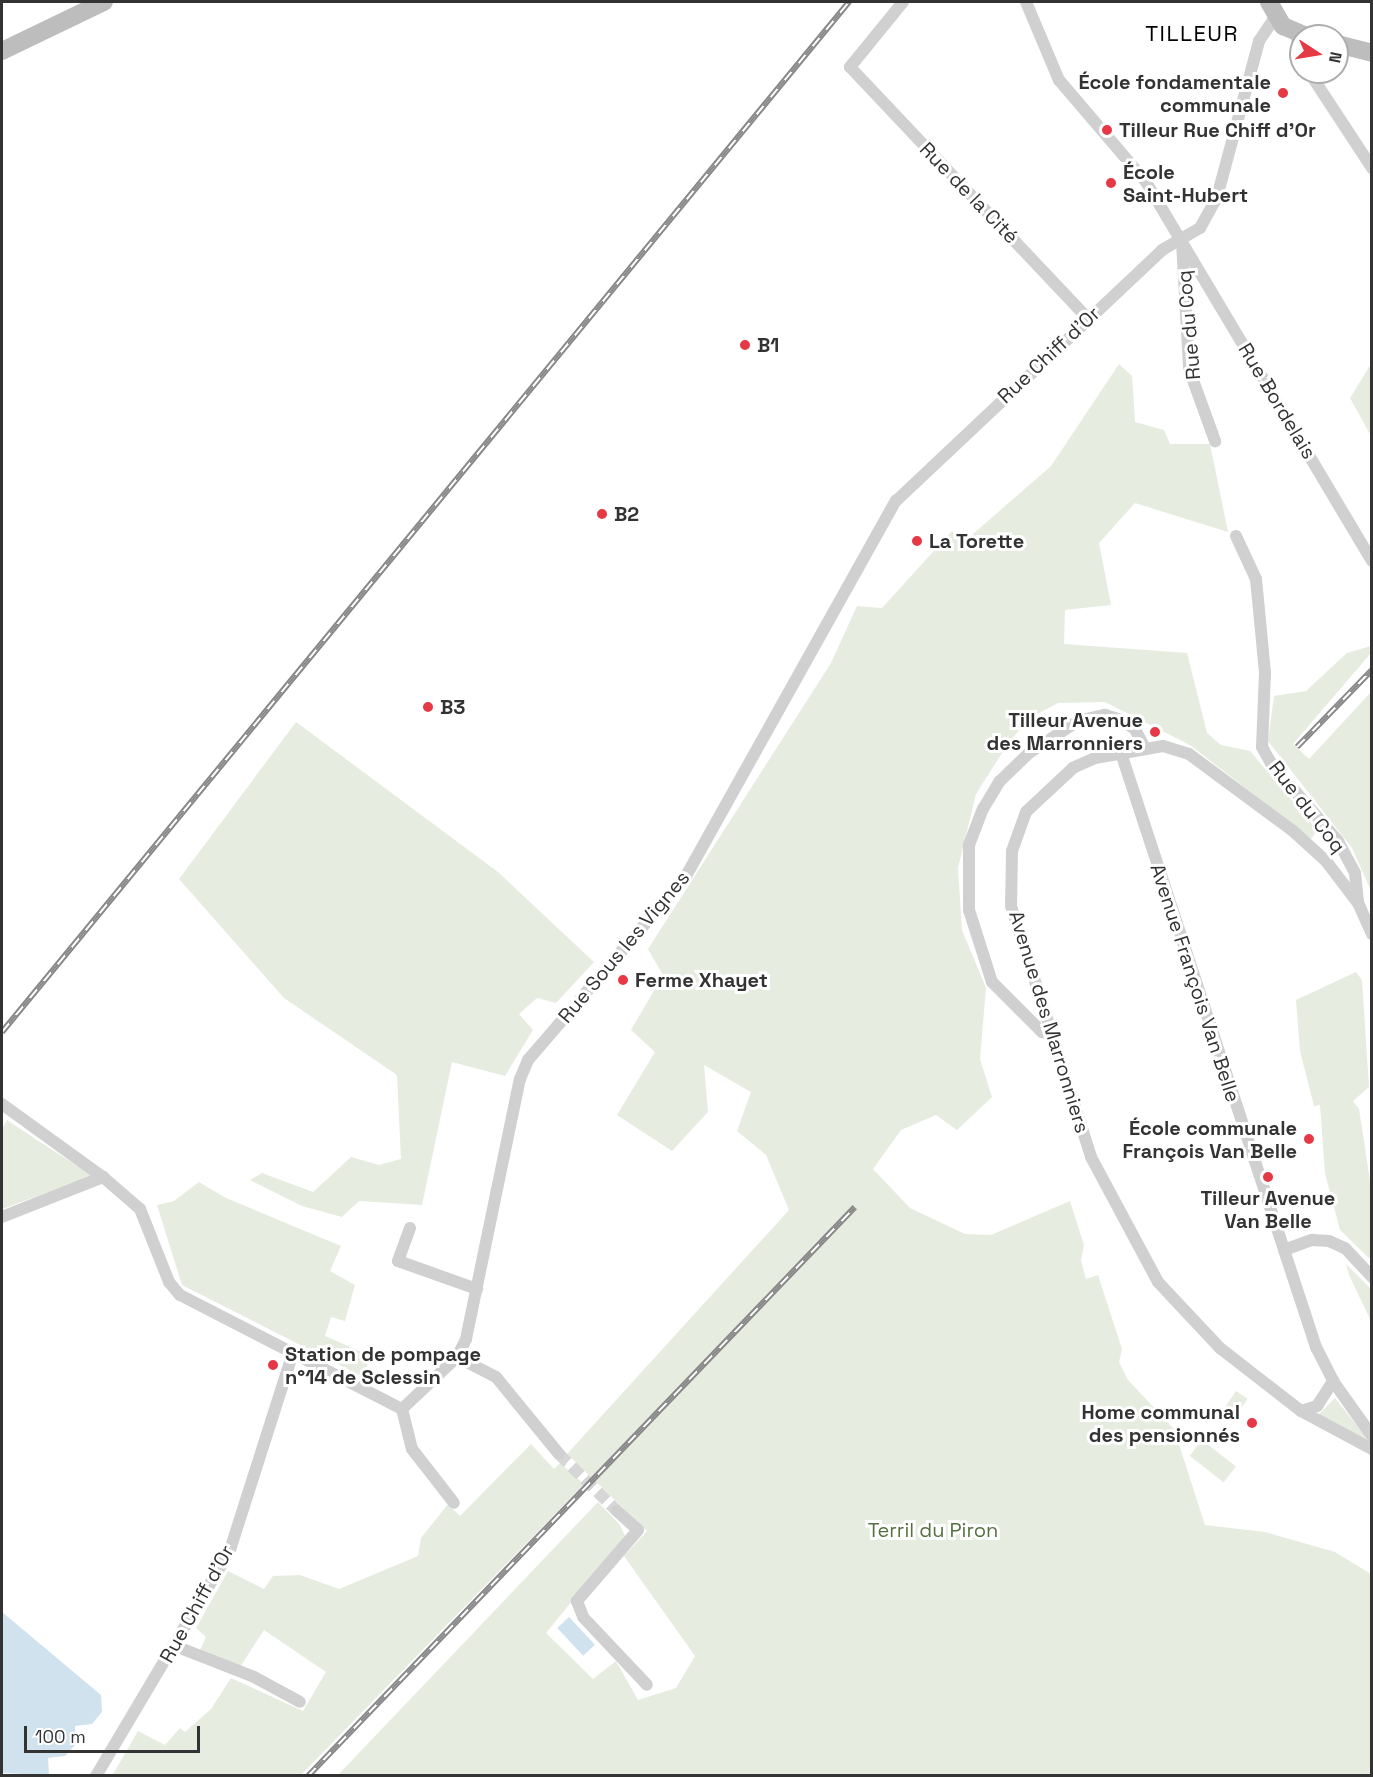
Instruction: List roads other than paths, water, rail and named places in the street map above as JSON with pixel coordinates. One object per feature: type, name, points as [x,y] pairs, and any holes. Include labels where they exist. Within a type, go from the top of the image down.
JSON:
[{"type":"street","points":[[2,51],[104,2]]},
{"type":"street","name":"Rue de la Cité","points":[[903,2],[850,67],[1088,319]]},
{"type":"street","name":"Rue Bordelais","points":[[1026,2],[1059,80],[1146,182],[1371,561]]},
{"type":"street","points":[[1272,9],[1289,24]]},
{"type":"street","name":"Rue Chiff d'Or","points":[[792,686],[896,501],[1162,250],[1200,228],[1217,197],[1245,85],[1259,40],[1272,9]]},
{"type":"street","points":[[1349,47],[1371,53]]},
{"type":"street","points":[[1317,84],[1371,168]]},
{"type":"street","name":"Rue du Coq","points":[[1182,240],[1189,369],[1215,441]]},
{"type":"street","name":"Rue du Coq","points":[[1236,536],[1256,579],[1265,673],[1262,747],[1270,763],[1338,841],[1355,873],[1358,903]]},
{"type":"street","name":"Rue Sous les Vignes","points":[[402,1409],[457,1358],[466,1339],[520,1079],[528,1060],[686,876],[792,686]]},
{"type":"street","points":[[1052,1034],[1042,1032],[992,982],[969,910],[969,845],[983,809],[1000,781],[1029,753],[1078,721],[1106,715],[1121,720],[1135,729],[1144,747]]},
{"type":"street","name":"Avenue des Marronniers","points":[[1371,934],[1358,903],[1326,861],[1189,754],[1163,746],[1144,747],[1095,758],[1052,784],[1026,812],[1012,851],[1011,906],[1091,1157],[1158,1282],[1201,1331],[1301,1410],[1371,1449]]},
{"type":"street","name":"Avenue François Van Belle","points":[[1121,753],[1316,1347],[1333,1381],[1371,1436]]},
{"type":"street","points":[[2,1104],[103,1177],[140,1209],[169,1282],[180,1295],[402,1409],[412,1449],[454,1503]]},
{"type":"street","points":[[2,1217],[103,1177]]},
{"type":"street","points":[[410,1228],[398,1261],[477,1289]]},
{"type":"street","points":[[1284,1250],[1312,1240],[1329,1240],[1345,1248],[1371,1277]]},
{"type":"street","name":"Rue Chiff d'Or","points":[[96,1776],[230,1550],[293,1352]]},
{"type":"street","points":[[457,1358],[496,1377],[559,1454]]},
{"type":"street","points":[[1301,1410],[1317,1406],[1333,1381]]},
{"type":"street","points":[[617,1510],[638,1530],[577,1601],[583,1617],[647,1684]]},
{"type":"street","points":[[175,1646],[254,1677],[300,1702]]},
{"type":"water","points":[[2,1612],[101,1695],[102,1712],[92,1724],[75,1726],[76,1744],[65,1756],[48,1758],[49,1775],[2,1773]]},
{"type":"water","points":[[569,1617],[595,1645],[583,1656],[557,1628]]},
{"type":"tunnel","points":[[559,1454],[617,1511]]},
{"type":"railway","points":[[2,1032],[849,2]]},
{"type":"railway","points":[[1297,747],[1372,670]]},
{"type":"railway","points":[[308,1776],[855,1207]]},
{"type":"place","name":"École fondamentale communale","points":[[1283,93]]},
{"type":"place","name":"Tilleur Rue Chiff d'Or","points":[[1107,130]]},
{"type":"place","name":"École Saint-Hubert","points":[[1111,183]]},
{"type":"place","name":"B1","points":[[745,345]]},
{"type":"place","name":"B2","points":[[602,514]]},
{"type":"place","name":"La Torette","points":[[917,541]]},
{"type":"place","name":"B3","points":[[428,707]]},
{"type":"place","name":"Tilleur Avenue des Marronniers","points":[[1155,732]]},
{"type":"place","name":"Ferme Xhayet","points":[[623,980]]},
{"type":"place","name":"École communale François Van Belle","points":[[1309,1139]]},
{"type":"place","name":"Tilleur Avenue Van Belle","points":[[1268,1177]]},
{"type":"place","name":"Station de pompage n°14 de Sclessin","points":[[273,1365]]},
{"type":"place","name":"Home communal des pensionnés","points":[[1252,1423]]},
{"type":"district","name":"TILLEUR","points":[[1192,34]]},
{"type":"park label","name":"Terril du Piron","points":[[933,1530]]}]
